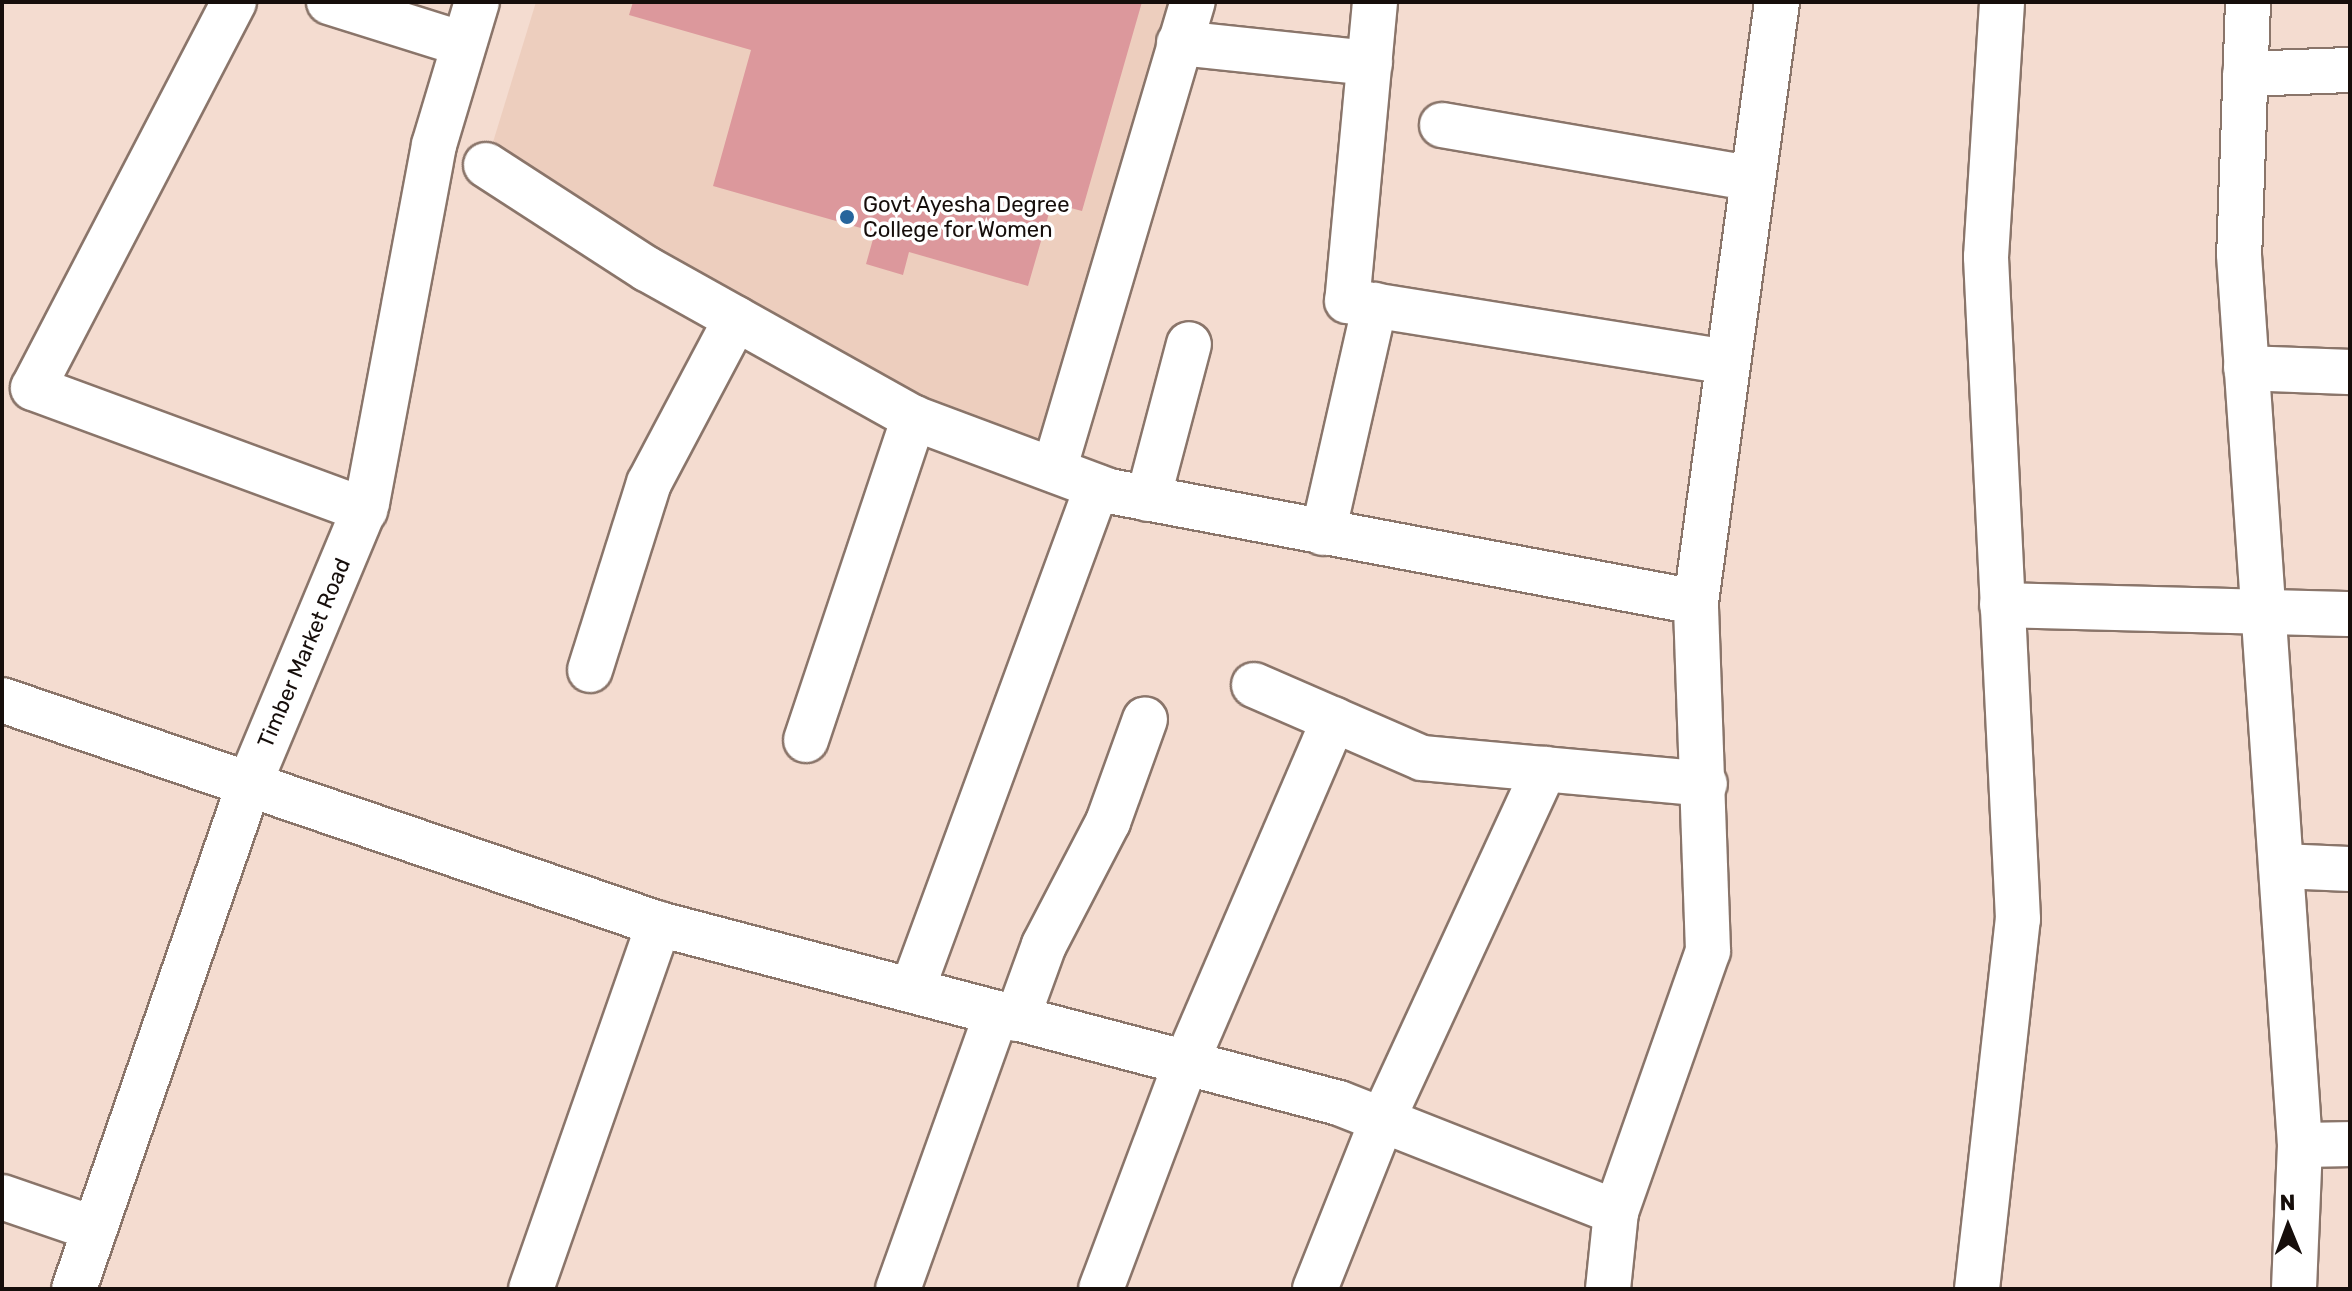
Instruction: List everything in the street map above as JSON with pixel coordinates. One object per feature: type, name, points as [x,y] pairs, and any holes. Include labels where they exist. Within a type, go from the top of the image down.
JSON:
[{"type":"street","points":[[234,2],[33,388],[365,510]]},
{"type":"street","points":[[329,2],[463,44]]},
{"type":"street","name":"Timber Market Road","points":[[74,1289],[248,787],[365,510],[434,145],[477,2]]},
{"type":"street","points":[[1054,470],[1193,2]]},
{"type":"street","points":[[1375,2],[1347,301],[1727,362]]},
{"type":"street","points":[[1977,1289],[2018,919],[1986,257],[2002,2]]},
{"type":"street","points":[[2248,2],[2239,255],[2300,1145],[2294,1289]]},
{"type":"street","points":[[1608,1289],[1616,1212],[1708,951],[1705,784],[1696,602],[1771,3]]},
{"type":"street","points":[[1179,43],[1370,63]]},
{"type":"street","points":[[2245,74],[2350,70]]},
{"type":"street","points":[[1442,125],[1750,178]]},
{"type":"street","points":[[486,165],[736,319],[914,418],[1097,487],[1323,533],[1696,602]]},
{"type":"street","points":[[1323,533],[1375,305]]},
{"type":"street","points":[[590,670],[649,483],[736,319]]},
{"type":"street","points":[[1148,499],[1189,344]]},
{"type":"street","points":[[2246,368],[2350,372]]},
{"type":"street","points":[[806,740],[914,418]]},
{"type":"street","points":[[912,990],[1097,487]]},
{"type":"street","points":[[2002,605],[2263,607],[2350,614]]},
{"type":"street","points":[[1254,685],[1422,758],[1705,784]]},
{"type":"street","points":[[2,700],[248,787],[659,924],[1186,1063],[1382,1121],[1616,1212]]},
{"type":"street","points":[[898,1289],[1007,1016],[1108,822],[1145,719]]},
{"type":"street","points":[[1101,1289],[1186,1063],[1334,720]]},
{"type":"street","points":[[1315,1289],[1382,1121],[1545,769]]},
{"type":"street","points":[[2281,866],[2350,869]]},
{"type":"street","points":[[531,1289],[659,924]]},
{"type":"street","points":[[2300,1145],[2350,1144]]},
{"type":"street","points":[[2,1197],[95,1229]]},
{"type":"shaded area","name":"Govt Ayesha Degree College for Women","points":[[536,2],[1193,2],[1054,470],[486,165]]},
{"type":"building","name":"Govt Ayesha Degree College for Women","points":[[633,2],[1142,2],[1082,211],[1052,203],[1028,286],[909,252],[903,275],[866,264],[875,232],[713,186],[751,50],[629,15]]},
{"type":"place","name":"Govt Ayesha Degree College for Women","points":[[847,217]]}]
